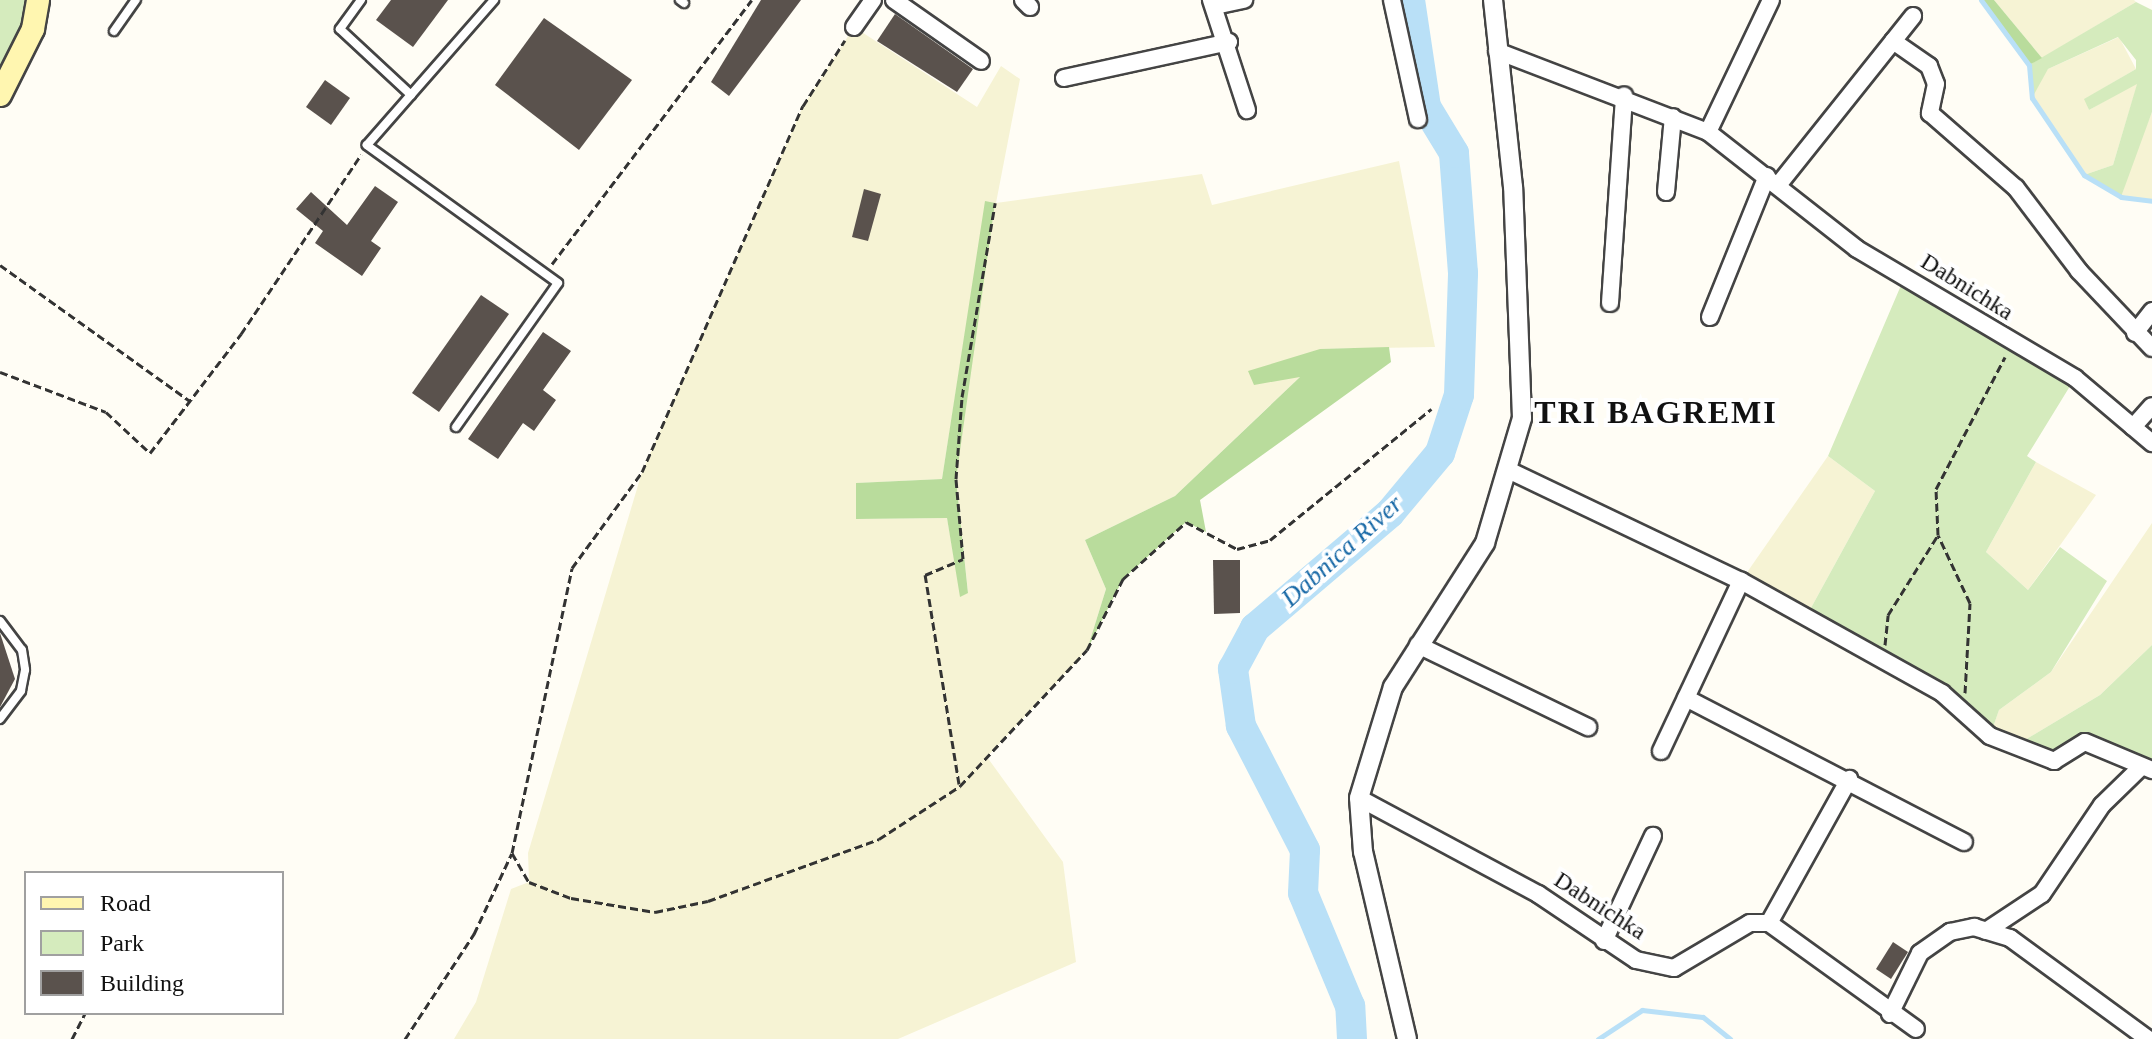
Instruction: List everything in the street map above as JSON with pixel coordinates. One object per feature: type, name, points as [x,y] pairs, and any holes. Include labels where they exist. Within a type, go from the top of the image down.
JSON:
[{"type":"main road","points":[[0,95],[33,29],[38,0]]},
{"type":"street","points":[[854,27],[873,0]]},
{"type":"street","points":[[894,0],[981,61]]},
{"type":"street","points":[[1244,0],[1213,3],[1229,42],[1247,110]]},
{"type":"street","points":[[1392,0],[1418,119]]},
{"type":"street","points":[[1407,1039],[1363,852],[1359,798],[1380,715],[1418,645],[1485,543],[1522,418],[1513,187],[1493,0]]},
{"type":"street","points":[[1708,132],[1771,0]]},
{"type":"street","points":[[1710,317],[1773,180],[1913,16]]},
{"type":"street","points":[[1893,41],[1929,66],[1936,84],[1930,113],[2016,188],[2135,333],[2152,348]]},
{"type":"street","points":[[1064,78],[1229,42]]},
{"type":"street","name":"Dabnichka","points":[[1497,51],[1624,95],[1708,132],[1857,249],[2075,378],[2152,443]]},
{"type":"street","points":[[1610,303],[1624,95]]},
{"type":"street","points":[[1666,192],[1673,117]]},
{"type":"street","points":[[2135,333],[2152,311]]},
{"type":"street","points":[[2133,427],[2152,406]]},
{"type":"street","points":[[1508,470],[1741,581],[1883,660],[1964,712],[1990,736],[2054,761],[2085,742],[2146,769],[2102,805],[2042,894],[1986,931]]},
{"type":"street","points":[[1661,751],[1741,581]]},
{"type":"street","points":[[1418,645],[1588,727]]},
{"type":"street","points":[[1686,698],[1849,779],[1964,842]]},
{"type":"street","points":[[1849,779],[1769,923],[1890,1014],[1916,1029]]},
{"type":"street","name":"Dabnichka","points":[[1359,798],[1538,894],[1636,960],[1674,968],[1750,923],[1769,923]]},
{"type":"street","points":[[1604,941],[1653,836]]},
{"type":"street","points":[[1890,1014],[1920,953],[1950,932],[1986,931],[2010,938],[2148,1039]]},
{"type":"lane","points":[[114,31],[136,0]]},
{"type":"lane","points":[[361,0],[340,29],[411,95]]},
{"type":"lane","points":[[456,427],[558,283],[367,145],[494,0]]},
{"type":"lane","points":[[0,621],[22,650],[25,670],[21,691],[0,719]]},
{"type":"path","points":[[545,273],[752,0]]},
{"type":"path","points":[[405,1039],[474,934],[512,853],[572,568],[642,472],[803,106],[854,27]]},
{"type":"path","points":[[0,372],[94,405],[150,453],[190,401],[367,145]]},
{"type":"path","points":[[960,786],[925,575],[963,559],[956,479],[962,397],[995,203]]},
{"type":"path","points":[[0,265],[190,401]]},
{"type":"path","points":[[1964,712],[1970,603],[1938,535],[1936,489],[2012,343]]},
{"type":"path","points":[[512,853],[529,882],[571,898],[655,912],[708,901],[879,839],[960,786],[1087,650],[1123,579],[1186,522],[1237,549],[1270,540],[1431,409]]},
{"type":"path","points":[[1883,660],[1888,615],[1938,535]]},
{"type":"path","points":[[72,1039],[84,1015]]},
{"type":"shaded area","points":[[1994,0],[2134,0],[2136,2],[2042,58]]},
{"type":"shaded area","points":[[854,27],[977,107],[1001,66],[1020,79],[996,203],[1202,174],[1212,205],[1399,161],[1435,347],[1320,349],[1301,376],[1175,496],[1085,540],[1106,589],[1087,650],[987,757],[1063,862],[1076,962],[898,1039],[454,1039],[476,1002],[511,889],[529,882],[528,853],[642,472],[803,106]],"holes":[[[986,201],[956,479],[968,592],[961,596],[947,518],[856,519],[857,483],[942,479]]]},
{"type":"shaded area","points":[[2119,37],[2136,69],[2085,99],[2089,110],[2138,82],[2113,165],[2084,175],[2032,98],[2034,84],[2048,69]]},
{"type":"shaded area","points":[[2152,112],[2152,201],[2121,197],[2134,156]]},
{"type":"shaded area","points":[[1828,456],[1875,491],[1806,617],[1741,581]]},
{"type":"shaded area","points":[[2036,462],[2096,495],[2028,590],[1986,552]]},
{"type":"shaded area","points":[[2152,523],[2152,645],[2100,695],[2015,746],[1990,736],[1999,710],[2051,672]]},
{"type":"green space","points":[[0,0],[38,0],[0,95]]},
{"type":"green space","points":[[1981,0],[1994,0],[2042,58],[2029,65]]},
{"type":"green space","points":[[2136,2],[2152,10],[2152,112],[2121,197],[2084,175],[2113,165],[2137,84],[2089,110],[2084,99],[2136,69],[2136,60],[2118,37],[2048,69],[2032,98],[2029,65]]},
{"type":"green space","points":[[985,201],[995,203],[956,479],[968,593],[960,597],[947,518],[856,519],[856,483],[942,479]]},
{"type":"green space","points":[[1905,276],[2075,378],[2027,456],[2036,462],[1986,552],[2028,590],[2060,547],[2107,581],[2051,672],[1999,710],[1990,736],[1942,693],[1806,617],[1875,491],[1828,456]]},
{"type":"green space","points":[[1389,347],[1391,362],[1200,500],[1206,532],[1186,522],[1123,579],[1087,650],[1106,589],[1085,540],[1175,496],[1300,377],[1254,385],[1248,371],[1320,349]]},
{"type":"green space","points":[[2152,645],[2152,760],[2140,768],[2085,742],[2054,761],[2015,746],[2100,695]]},
{"type":"building","points":[[391,0],[448,0],[413,47],[376,20]]},
{"type":"building","points":[[761,0],[801,0],[729,96],[711,82]]},
{"type":"building","points":[[895,14],[973,69],[957,92],[877,41]]},
{"type":"building","points":[[544,18],[632,80],[579,150],[495,85]]},
{"type":"building","points":[[325,80],[350,98],[331,125],[306,107]]},
{"type":"building","points":[[375,186],[398,202],[371,241],[381,248],[362,276],[315,243],[323,231],[296,209],[311,192],[347,225]]},
{"type":"building","points":[[864,189],[881,194],[868,241],[852,237]]},
{"type":"building","points":[[481,295],[509,314],[439,412],[412,393]]},
{"type":"building","points":[[543,332],[571,351],[543,390],[556,400],[534,431],[523,423],[498,459],[468,439]]},
{"type":"building","points":[[1213,560],[1240,560],[1240,613],[1214,614]]},
{"type":"building","points":[[0,633],[15,679],[0,707]]},
{"type":"building","points":[[1893,942],[1908,952],[1891,979],[1876,969]]},
{"type":"waterway","name":"Dabnica River","points":[[1352,1039],[1350,1006],[1303,893],[1305,850],[1241,726],[1233,669],[1255,628],[1390,513],[1440,453],[1459,395],[1463,273],[1454,153],[1426,107],[1410,0]]},
{"type":"waterway","points":[[1981,0],[2029,65],[2032,98],[2084,175],[2121,197],[2152,201]]},
{"type":"waterway","points":[[1598,1039],[1642,1010],[1703,1017],[1730,1039]]},
{"type":"district","name":"TRI BAGREMI","points":[[1656,412]]}]
